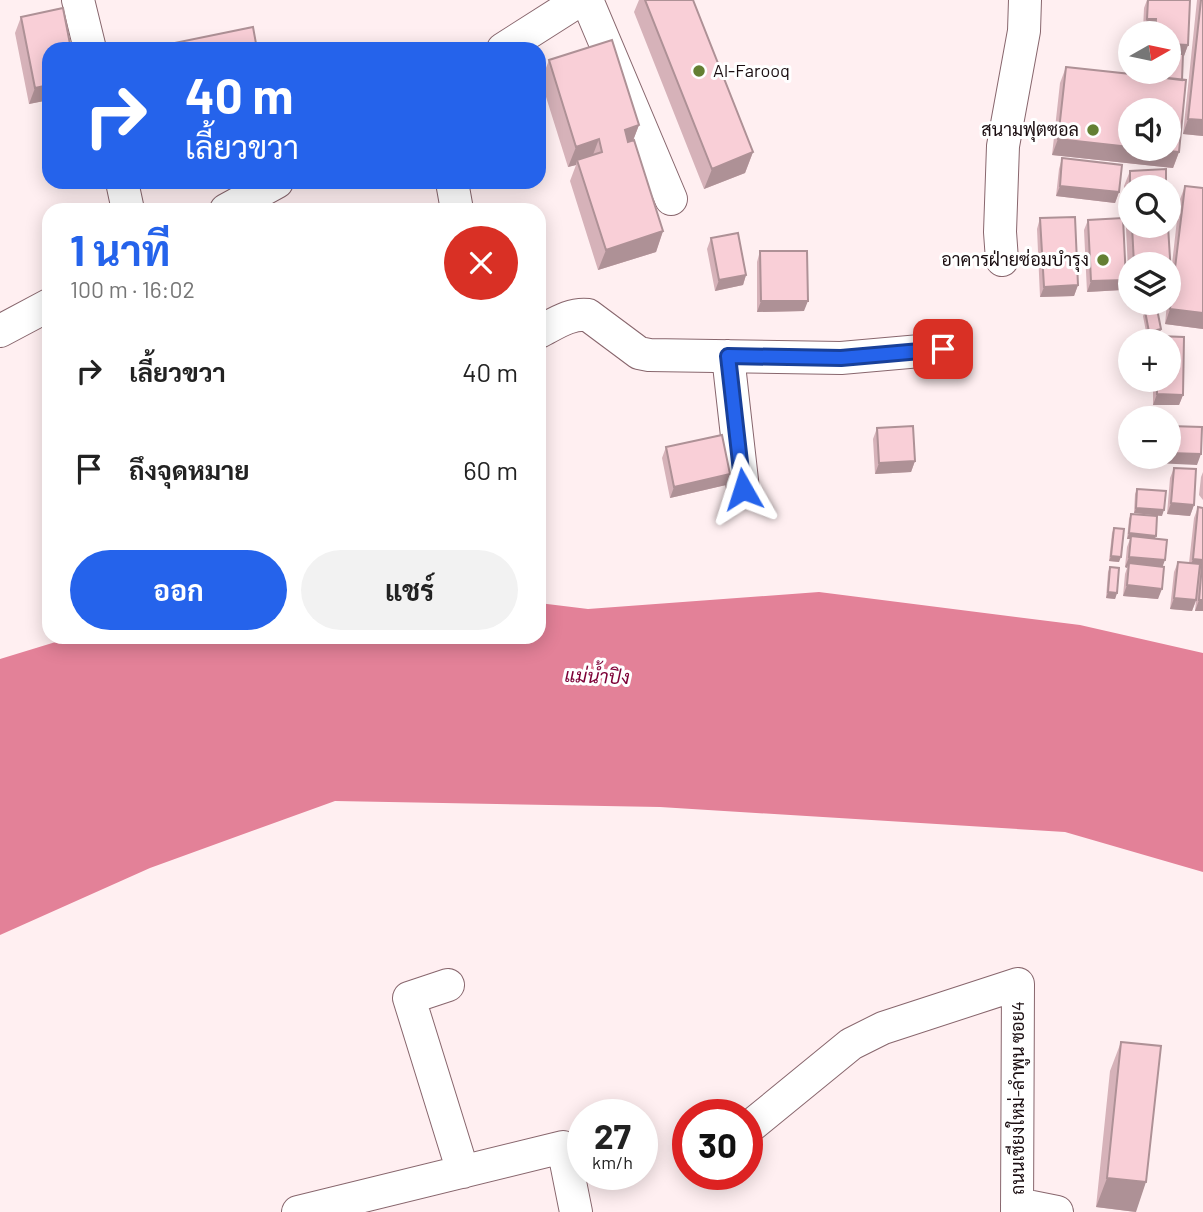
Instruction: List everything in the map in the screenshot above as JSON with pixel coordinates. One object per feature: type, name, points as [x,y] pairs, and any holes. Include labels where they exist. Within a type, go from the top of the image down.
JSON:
[{"type":"street","points":[[78,0],[88,42]]},
{"type":"street","points":[[514,42],[580,0]]},
{"type":"street","points":[[587,0],[671,200]]},
{"type":"street","points":[[1002,260],[1000,232],[1003,146],[1024,31],[1025,0]]},
{"type":"street","points":[[239,203],[264,189]]},
{"type":"street","points":[[0,331],[42,309]]},
{"type":"street","points":[[546,328],[572,315],[588,315],[639,353],[841,358],[943,349]]},
{"type":"street","points":[[728,356],[743,489]]},
{"type":"street","name":"ถนนเชียงใหม่-ลำพูน ซอย4","points":[[763,1117],[827,1061],[851,1044],[883,1028],[1018,984],[1017,1208]]},
{"type":"street","points":[[448,985],[409,998],[463,1172]]},
{"type":"street","points":[[298,1212],[341,1206],[563,1147],[576,1212]]},
{"type":"street","points":[[1017,1208],[1056,1212]]},
{"type":"water","name":"แม่น้ำปิง","points":[[819,592],[1080,625],[1203,653],[1203,872],[1065,832],[660,807],[335,801],[150,868],[0,935],[0,659],[49,644],[546,644],[546,604],[588,609]]},
{"type":"building","points":[[645,0],[693,0],[753,152],[712,169]]},
{"type":"building","points":[[1148,0],[1190,0],[1188,45],[1181,45],[1181,21],[1147,19]]},
{"type":"building","points":[[1203,0],[1203,120],[1188,119]]},
{"type":"building","points":[[63,8],[70,42],[42,42],[42,86],[35,88],[21,17]]},
{"type":"building","points":[[253,27],[256,42],[179,42]]},
{"type":"building","points":[[612,40],[639,125],[625,130],[628,142],[634,140],[663,231],[606,250],[577,160],[602,152],[599,139],[576,147],[549,60]]},
{"type":"building","points":[[1181,54],[1183,54],[1182,80]]},
{"type":"building","points":[[1066,67],[1118,73],[1118,84],[1181,84],[1181,79],[1186,80],[1181,131],[1181,98],[1118,98],[1118,146],[1058,139]]},
{"type":"building","points":[[1062,158],[1122,165],[1121,175],[1118,175],[1118,192],[1060,186]]},
{"type":"building","points":[[1166,169],[1166,175],[1130,175],[1130,171]]},
{"type":"building","points":[[1185,186],[1203,188],[1203,313],[1181,310],[1181,252],[1177,252],[1179,238],[1181,238]]},
{"type":"building","points":[[1075,217],[1078,285],[1044,287],[1040,218]]},
{"type":"building","name":"อาคารฝ่ายซ่อมบำรุง","points":[[1118,218],[1118,238],[1124,238],[1125,252],[1118,252],[1118,280],[1091,281],[1088,220]]},
{"type":"building","points":[[738,233],[746,275],[719,280],[711,238]]},
{"type":"building","points":[[1133,238],[1169,238],[1170,252],[1133,252]]},
{"type":"building","points":[[760,251],[807,251],[808,301],[761,301]]},
{"type":"building","points":[[1146,315],[1158,315],[1161,329],[1148,329]]},
{"type":"building","points":[[1181,337],[1184,337],[1183,395],[1157,394],[1181,392]]},
{"type":"building","points":[[913,426],[915,461],[879,463],[877,428]]},
{"type":"building","points":[[1181,426],[1202,427],[1201,454],[1181,453]]},
{"type":"building","points":[[722,435],[730,474],[674,487],[666,447]]},
{"type":"building","points":[[1174,469],[1196,469],[1194,505],[1171,503]]},
{"type":"building","points":[[1137,489],[1166,491],[1164,510],[1136,508]]},
{"type":"building","points":[[1198,507],[1203,508],[1203,560],[1193,559]]},
{"type":"building","points":[[1131,514],[1157,516],[1156,536],[1129,533]]},
{"type":"building","points":[[1114,528],[1124,529],[1121,557],[1111,556]]},
{"type":"building","points":[[1131,536],[1167,540],[1165,560],[1129,557]]},
{"type":"building","points":[[1178,562],[1200,564],[1196,600],[1174,598]]},
{"type":"building","points":[[1129,563],[1164,567],[1162,589],[1127,585]]},
{"type":"building","points":[[1202,565],[1203,600],[1199,600]]},
{"type":"building","points":[[1110,567],[1119,568],[1117,593],[1108,592]]},
{"type":"building","points":[[1121,1042],[1161,1046],[1146,1182],[1107,1178]]},
{"type":"place","name":"Al-Farooq","points":[[699,71]]},
{"type":"place","name":"สนามฟุตซอล","points":[[1093,130]]},
{"type":"place","name":"อาคารฝ่ายซ่อมบำรุง","points":[[1103,260]]},
{"type":"route","points":[[743,489],[728,356],[841,358],[943,349]]}]
